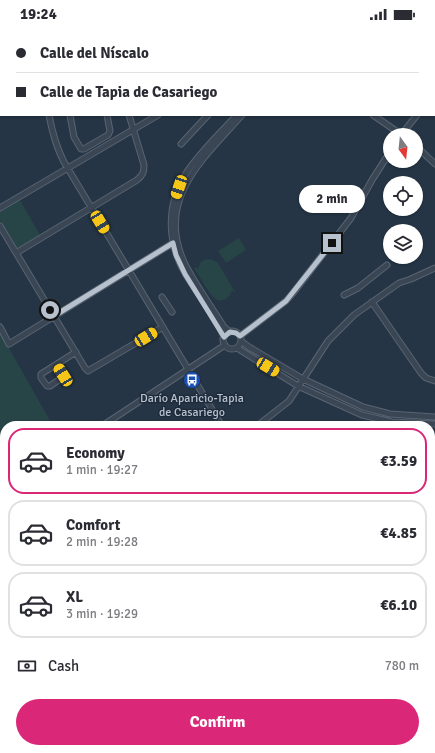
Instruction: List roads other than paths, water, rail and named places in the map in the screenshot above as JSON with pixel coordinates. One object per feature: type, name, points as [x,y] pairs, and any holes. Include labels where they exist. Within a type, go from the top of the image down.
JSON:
[{"type":"street","points":[[49,116],[52,132],[60,153],[68,168],[219,421]]},
{"type":"street","points":[[70,116],[74,137],[81,149],[84,149],[108,135],[110,131],[107,116]]},
{"type":"street","points":[[16,253],[138,180],[142,176],[144,165],[132,130],[129,116]]},
{"type":"street","points":[[0,208],[156,116]]},
{"type":"street","points":[[181,144],[207,116]]},
{"type":"street","points":[[225,345],[224,337],[185,274],[176,255],[171,229],[174,199],[179,187],[192,165],[235,116]]},
{"type":"street","points":[[241,116],[195,168],[183,188],[176,212],[176,234],[180,254],[224,327],[230,332],[236,333],[249,347],[303,379],[363,407],[390,414],[435,417]]},
{"type":"street","points":[[374,116],[392,128]]},
{"type":"street","points":[[407,128],[416,116]]},
{"type":"street","points":[[97,142],[101,148]]},
{"type":"street","points":[[423,153],[435,164]]},
{"type":"street","points":[[236,348],[240,344],[241,338],[294,293],[351,218],[383,163]]},
{"type":"street","points":[[0,226],[88,371],[163,327]]},
{"type":"street","points":[[0,327],[9,344],[173,243]]},
{"type":"street","points":[[344,295],[358,288],[387,266]]},
{"type":"street","points":[[265,421],[289,401],[328,341],[354,315],[399,283],[412,280],[435,268]]},
{"type":"street","points":[[162,297],[172,312]]},
{"type":"street","points":[[372,302],[421,373],[426,378],[435,381]]},
{"type":"street","points":[[224,337],[230,332]]},
{"type":"street","points":[[112,420],[225,345]]},
{"type":"street","points":[[225,345],[229,348],[236,348],[298,386],[372,418],[387,421]]},
{"type":"street","points":[[56,365],[63,377],[50,386],[47,386],[41,378],[41,374],[76,352]]},
{"type":"place","name":"Darío Aparicio-Tapia de Casariego","points":[[192,380]]}]
